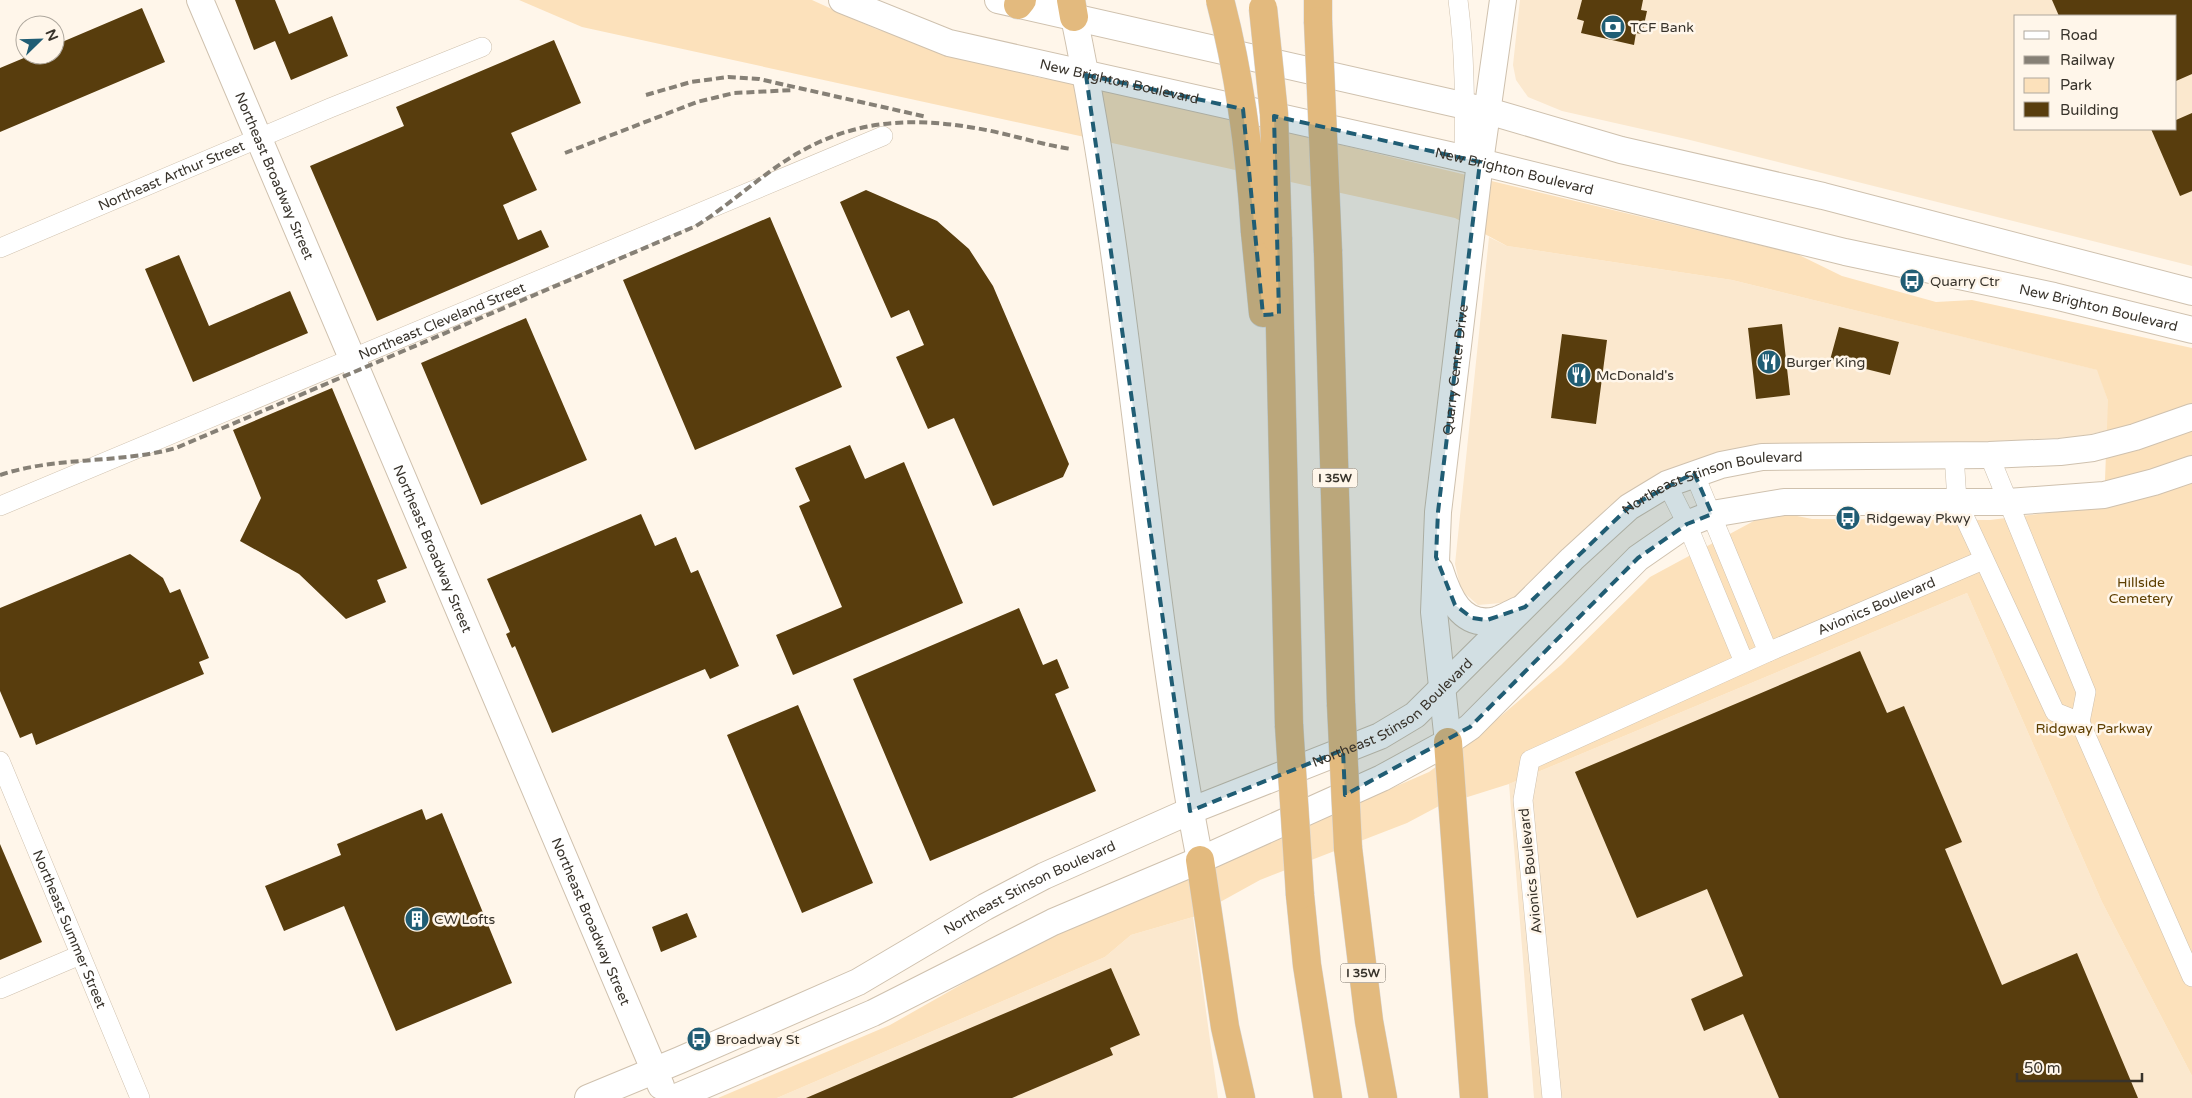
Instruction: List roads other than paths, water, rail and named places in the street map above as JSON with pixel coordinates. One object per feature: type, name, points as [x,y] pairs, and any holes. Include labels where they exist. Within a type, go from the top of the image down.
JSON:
[{"type":"highway","points":[[1220,0],[1231,42],[1247,138],[1267,236]]},
{"type":"highway","points":[[1262,4],[1274,114],[1267,236],[1284,556],[1289,725],[1300,895],[1307,965],[1328,1098]]},
{"type":"highway","name":"I 35W","points":[[1318,10],[1328,252],[1341,704],[1348,848],[1369,1021],[1383,1098]]},
{"type":"highway","points":[[1448,742],[1474,1098]]},
{"type":"highway","points":[[1200,860],[1225,1027],[1241,1098]]},
{"type":"main road","name":"Northeast Broadway Street","points":[[200,0],[667,1098]]},
{"type":"main road","name":"New Brighton Boulevard","points":[[842,0],[949,43],[1472,160],[1845,252],[2054,296],[2192,330]]},
{"type":"main road","name":"Quarry Center Drive","points":[[1448,742],[1434,612],[1441,474],[1477,109],[1503,0]]},
{"type":"main road","points":[[1013,2],[1072,9],[1477,109],[1621,150],[1823,196],[2192,292]]},
{"type":"main road","points":[[1072,9],[1086,75],[1112,246],[1155,574],[1190,811],[1200,860]]},
{"type":"main road","name":"Northeast Stinson Boulevard","points":[[588,1098],[858,982],[985,907],[1044,876],[1190,811],[1380,736],[1415,715],[1443,690],[1525,607],[1629,507],[1667,484],[1694,473],[1762,457],[1988,455],[2060,452],[2093,448],[2135,437],[2192,417]]},
{"type":"main road","name":"Northeast Stinson Boulevard","points":[[674,1098],[873,1013],[1052,922],[1200,860],[1382,778],[1448,742],[1470,727],[1638,558],[1687,524],[1712,514],[1784,502],[2008,502],[2104,495],[2154,482],[2192,469]]},
{"type":"main road","points":[[1436,557],[1448,595],[1463,612],[1480,620],[1495,620],[1525,607]]},
{"type":"street","name":"Quarry Center Drive","points":[[1458,0],[1463,38],[1477,109]]},
{"type":"street","name":"Northeast Arthur Street","points":[[0,248],[259,140],[330,108],[482,47]]},
{"type":"street","name":"Northeast Cleveland Street","points":[[0,506],[883,136]]},
{"type":"street","points":[[1954,454],[1957,501],[1983,560],[2055,712],[2080,722]]},
{"type":"street","points":[[1988,455],[2086,692],[2080,722],[2192,977]]},
{"type":"street","points":[[1694,473],[1768,652]]},
{"type":"street","points":[[1667,484],[1687,524],[1744,662]]},
{"type":"street","name":"Avionics Boulevard","points":[[1552,1098],[1523,800],[1530,760],[1744,662],[1983,560]]},
{"type":"street","name":"Northeast Summer Street","points":[[0,761],[140,1098]]},
{"type":"street","points":[[0,989],[80,955]]},
{"type":"railway","points":[[646,95],[691,82],[728,77],[759,79],[927,117]]},
{"type":"railway","points":[[565,153],[697,102],[734,93],[794,90]]},
{"type":"railway","points":[[0,475],[44,465],[132,456],[176,448],[696,226],[785,161],[819,142],[841,134],[884,124],[928,123],[987,130],[1071,149]]},
{"type":"place","name":"TCF Bank","points":[[1613,27]]},
{"type":"place","name":"Quarry Ctr","points":[[1912,281]]},
{"type":"place","name":"Burger King","points":[[1769,362]]},
{"type":"place","name":"McDonald's","points":[[1579,375]]},
{"type":"place","name":"Ridgeway Pkwy","points":[[1848,518]]},
{"type":"place","name":"CW Lofts","points":[[417,919]]},
{"type":"place","name":"Broadway St","points":[[699,1039]]},
{"type":"park label","name":"Hillside Cemetery","points":[[2141,590]]},
{"type":"park label","name":"Ridgway Parkway","points":[[2094,728]]}]
